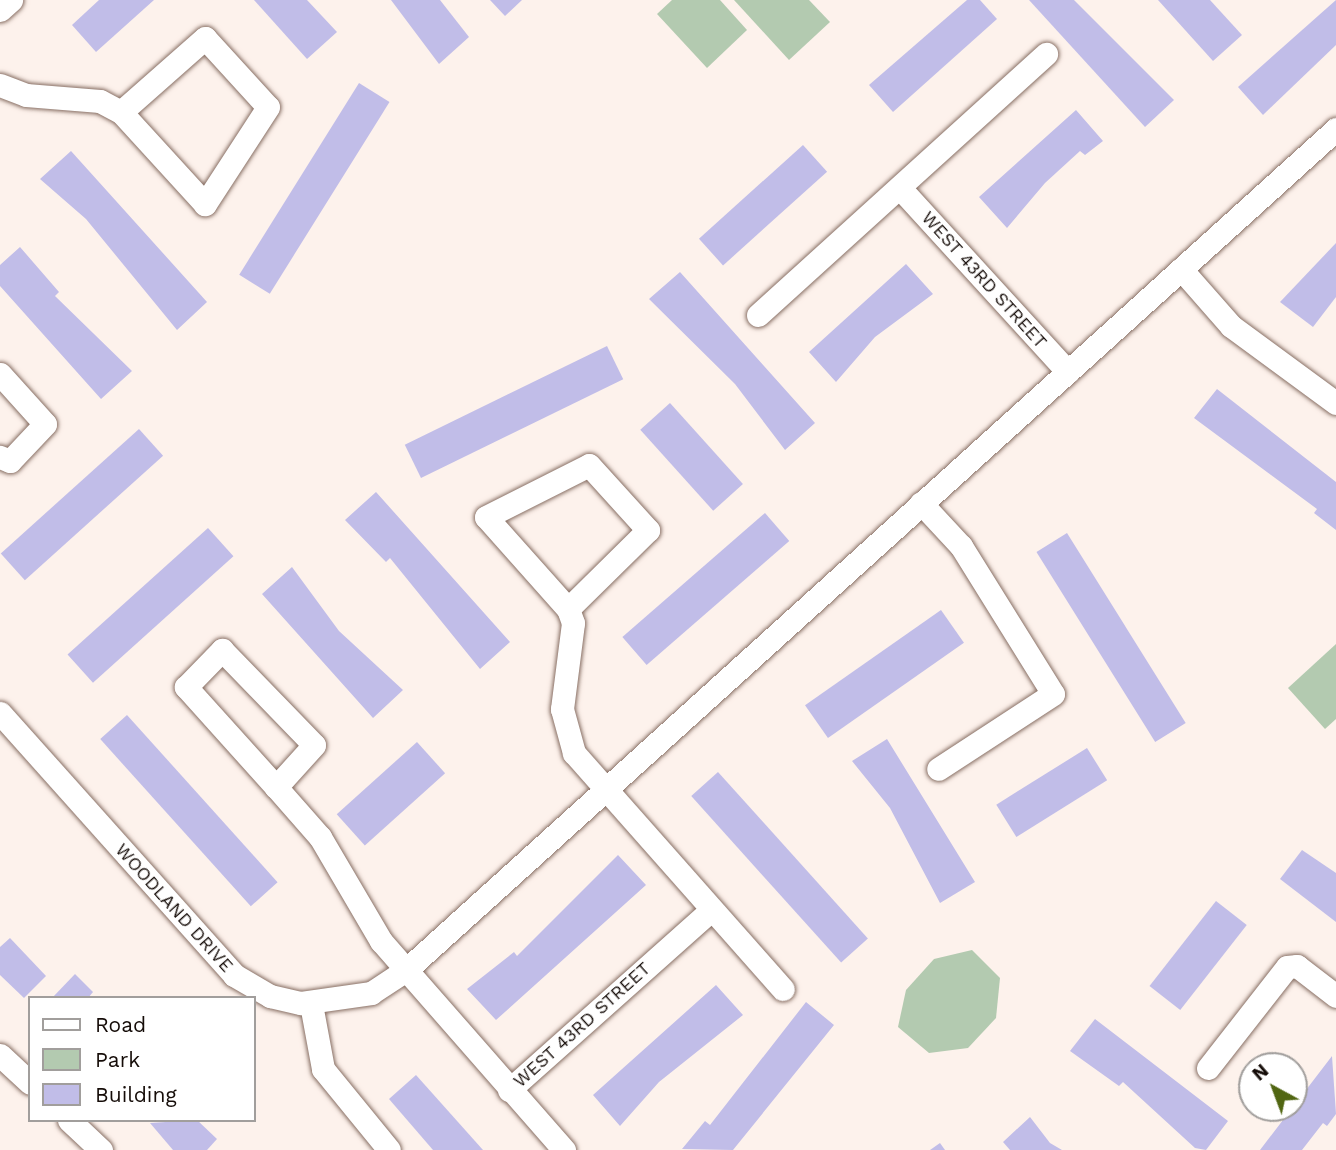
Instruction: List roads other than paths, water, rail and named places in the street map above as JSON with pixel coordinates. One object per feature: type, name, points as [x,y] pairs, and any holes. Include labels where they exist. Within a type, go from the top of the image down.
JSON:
[{"type":"street","points":[[0,10],[11,0]]},
{"type":"street","points":[[0,85],[26,95],[100,101],[121,112],[205,204],[268,107],[205,38],[121,112]]},
{"type":"street","points":[[758,315],[1046,54]]},
{"type":"street","points":[[389,1150],[323,1069],[311,1004],[352,1000],[406,970],[1336,129]]},
{"type":"street","name":"WEST 43RD STREET","points":[[900,188],[1068,372]]},
{"type":"street","points":[[1181,269],[1231,326],[1336,404]]},
{"type":"street","points":[[0,374],[45,424],[10,461],[0,457]]},
{"type":"street","points":[[568,609],[648,530],[589,465],[486,517],[568,609],[573,623],[563,722],[574,753],[604,791],[783,989]]},
{"type":"street","points":[[921,503],[961,546],[1054,694],[938,769]]},
{"type":"street","name":"WEST 43RD STREET","points":[[276,787],[314,745],[222,650],[187,688],[320,837],[375,933],[509,1090],[711,910]]},
{"type":"street","name":"WOODLAND DRIVE","points":[[0,713],[225,968],[270,996],[311,1004]]},
{"type":"street","points":[[1208,1068],[1287,967],[1297,966],[1336,996]]},
{"type":"street","points":[[0,1055],[28,1081]]},
{"type":"street","points":[[509,1090],[564,1150]]},
{"type":"street","points":[[71,1122],[100,1150]]}]
